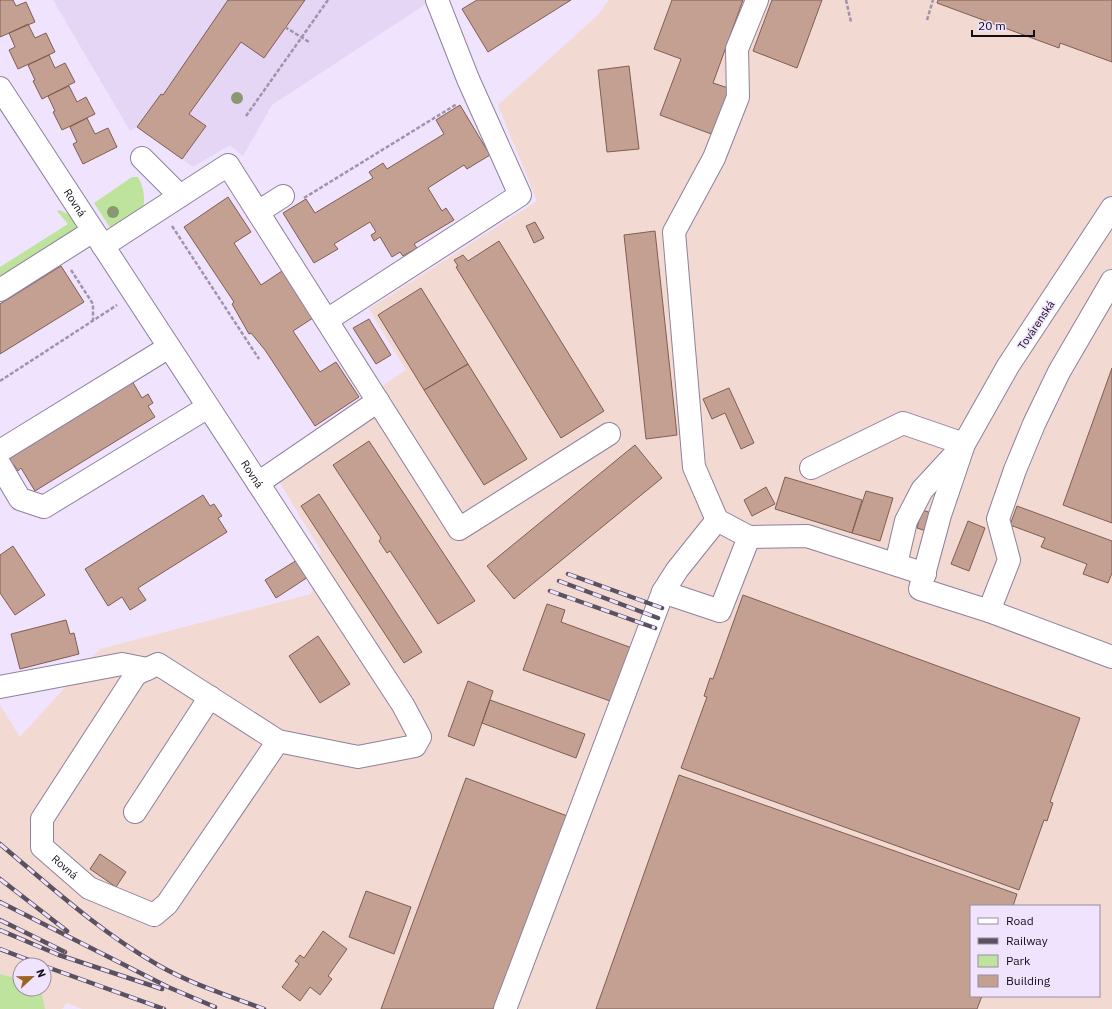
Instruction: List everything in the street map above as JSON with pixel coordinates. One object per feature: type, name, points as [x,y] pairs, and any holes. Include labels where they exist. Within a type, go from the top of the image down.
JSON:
[{"type":"street","points":[[327,320],[520,195],[468,79],[437,0]]},
{"type":"street","points":[[757,0],[737,49],[738,98],[714,158],[674,232],[694,467],[717,520],[749,538],[807,536],[925,574]]},
{"type":"street","name":"Rovná","points":[[0,88],[403,705],[420,737],[415,746],[358,757],[278,741],[158,664],[136,674],[42,820],[42,847],[89,888],[154,915],[167,904],[278,741]]},
{"type":"street","points":[[142,158],[180,196]]},
{"type":"street","points":[[0,290],[60,253],[98,238],[180,196],[228,165],[459,529],[609,434]]},
{"type":"street","points":[[258,212],[291,199]]},
{"type":"street","name":"Továrenská","points":[[964,444],[1008,366],[1112,208]]},
{"type":"street","points":[[989,611],[1008,560],[998,519],[1015,470],[1034,424],[1059,372],[1112,281]]},
{"type":"street","points":[[0,451],[168,347]]},
{"type":"street","points":[[258,483],[378,401]]},
{"type":"street","points":[[3,478],[20,499],[44,507],[208,407]]},
{"type":"street","points":[[811,468],[903,422],[964,444]]},
{"type":"street","points":[[896,564],[906,521],[922,490],[964,444]]},
{"type":"street","points":[[964,444],[940,515],[920,589],[989,611],[1112,657]]},
{"type":"street","points":[[504,1009],[663,592],[678,570],[717,520]]},
{"type":"street","points":[[663,592],[720,611],[749,538]]},
{"type":"street","points":[[0,687],[122,664],[147,669]]},
{"type":"street","points":[[135,812],[210,697]]},
{"type":"path","points":[[246,116],[328,0]]},
{"type":"path","points":[[846,0],[851,22]]},
{"type":"path","points":[[927,20],[933,0]]},
{"type":"path","points":[[285,27],[309,42]]},
{"type":"path","points":[[291,199],[462,101]]},
{"type":"path","points":[[169,221],[260,359]]},
{"type":"path","points":[[60,253],[93,304],[93,321]]},
{"type":"path","points":[[0,381],[134,294]]},
{"type":"shaded area","points":[[53,0],[432,0],[272,105],[243,156],[230,145],[193,167],[137,127],[130,131]]},
{"type":"shaded area","points":[[609,0],[1112,0],[1112,1009],[82,1009],[67,1003],[62,1009],[45,1009],[43,997],[52,997],[52,957],[12,957],[12,977],[0,974],[0,705],[20,737],[100,649],[311,594],[321,551],[268,463],[406,370],[369,309],[537,201],[498,105],[598,15]]},
{"type":"green space","points":[[132,177],[138,177],[142,185],[144,199],[142,212],[111,229],[94,203]]},
{"type":"green space","points":[[59,210],[66,213],[74,220],[76,231],[0,283],[0,267],[68,224],[57,211]]},
{"type":"green space","points":[[0,974],[12,977],[12,997],[43,997],[45,1009],[0,1009]]},
{"type":"building","points":[[0,0],[13,0],[16,6],[26,2],[35,22],[0,37]]},
{"type":"building","points":[[228,0],[305,0],[264,58],[241,42],[189,114],[206,126],[182,159],[137,127],[161,94],[163,95]]},
{"type":"building","points":[[477,0],[571,0],[488,52],[462,9]]},
{"type":"building","points":[[672,0],[743,0],[713,83],[731,89],[714,135],[660,115],[681,59],[654,49]]},
{"type":"building","points":[[772,0],[822,0],[797,68],[753,51]]},
{"type":"building","points":[[938,0],[1112,0],[1112,62],[1060,43],[1059,48],[937,3]]},
{"type":"building","points":[[28,24],[35,38],[46,33],[55,52],[18,69],[9,50],[15,47],[9,33]]},
{"type":"building","points":[[49,55],[55,68],[65,63],[75,82],[42,99],[33,81],[35,80],[28,65]]},
{"type":"building","points":[[629,66],[639,149],[607,152],[598,70]]},
{"type":"building","points":[[69,86],[77,102],[86,97],[95,114],[62,130],[53,112],[55,111],[48,96]]},
{"type":"building","points":[[460,105],[490,155],[467,169],[464,165],[428,188],[442,211],[446,208],[454,220],[414,244],[417,248],[403,256],[400,252],[392,257],[380,237],[374,241],[371,235],[376,232],[370,222],[334,244],[338,249],[314,263],[283,213],[306,199],[315,213],[373,178],[369,172],[383,163],[387,169],[444,134],[436,120]]},
{"type":"building","points":[[87,118],[95,134],[108,128],[117,147],[83,164],[73,144],[77,142],[70,127]]},
{"type":"building","points":[[228,197],[251,232],[234,243],[261,285],[285,269],[316,316],[293,331],[320,372],[336,362],[359,397],[315,426],[265,350],[251,333],[249,334],[232,304],[234,302],[184,227]]},
{"type":"building","points":[[535,222],[544,238],[534,243],[526,226]]},
{"type":"building","points":[[655,231],[677,435],[646,439],[624,235]]},
{"type":"building","points":[[499,241],[604,411],[561,438],[456,267],[458,266],[454,260],[463,255],[468,261]]},
{"type":"building","points":[[61,266],[84,302],[0,354],[0,304]]},
{"type":"building","points":[[421,288],[468,364],[424,390],[378,315]]},
{"type":"building","points":[[369,319],[391,355],[376,364],[353,328]]},
{"type":"building","points":[[468,364],[527,459],[484,485],[424,390]]},
{"type":"building","points":[[1112,368],[1112,523],[1063,505]]},
{"type":"building","points":[[132,381],[142,398],[148,394],[153,403],[148,406],[155,417],[35,491],[21,468],[18,471],[14,465],[12,466],[7,458]]},
{"type":"building","points":[[729,388],[754,443],[741,449],[725,413],[712,419],[703,399]]},
{"type":"building","points":[[369,441],[475,601],[438,624],[390,551],[387,553],[379,541],[381,538],[333,465]]},
{"type":"building","points":[[635,445],[662,478],[514,599],[487,566]]},
{"type":"building","points":[[785,477],[862,500],[852,533],[775,509]]},
{"type":"building","points":[[766,487],[775,504],[752,516],[744,500]]},
{"type":"building","points":[[866,491],[893,498],[880,541],[852,533]]},
{"type":"building","points":[[319,494],[422,652],[404,663],[301,506]]},
{"type":"building","points":[[203,495],[210,506],[214,504],[222,516],[218,518],[227,532],[138,588],[146,600],[130,610],[122,597],[108,606],[85,569]]},
{"type":"building","points":[[1017,506],[1112,541],[1112,573],[1108,583],[1083,574],[1087,564],[1041,547],[1045,538],[1010,525]]},
{"type":"building","points":[[922,510],[932,513],[926,531],[917,528]]},
{"type":"building","points":[[968,521],[985,528],[969,571],[951,564]]},
{"type":"building","points":[[13,546],[45,595],[15,615],[0,593],[0,555]]},
{"type":"building","points":[[297,560],[308,577],[276,598],[265,580]]},
{"type":"building","points":[[743,595],[1080,718],[1050,802],[1053,803],[1047,821],[1044,820],[1019,890],[681,768],[707,697],[704,696],[710,678],[713,679]]},
{"type":"building","points":[[547,604],[565,610],[561,622],[632,648],[613,702],[523,670]]},
{"type":"building","points":[[66,620],[70,634],[74,633],[79,654],[20,669],[11,634]]},
{"type":"building","points":[[318,636],[350,684],[320,703],[289,656]]},
{"type":"building","points":[[468,681],[493,691],[474,746],[448,736]]},
{"type":"building","points":[[490,700],[585,734],[576,758],[482,723]]},
{"type":"building","points":[[679,775],[1017,894],[1013,905],[970,905],[970,997],[982,997],[977,1009],[596,1009]]},
{"type":"building","points":[[466,778],[570,817],[500,1009],[381,1009]]},
{"type":"building","points":[[100,854],[126,872],[116,887],[90,869]]},
{"type":"building","points":[[366,891],[411,907],[394,954],[349,937]]},
{"type":"building","points":[[323,931],[347,949],[328,976],[332,979],[320,995],[310,987],[300,1001],[282,987],[299,964],[295,961],[300,955],[304,958]]},
{"type":"railway","points":[[568,574],[662,608]]},
{"type":"railway","points":[[559,581],[658,618]]},
{"type":"railway","points":[[550,591],[655,628]]},
{"type":"railway","points":[[0,844],[96,924],[137,952],[158,965],[184,978],[264,1009]]},
{"type":"railway","points":[[0,879],[67,931]]},
{"type":"railway","points":[[0,902],[168,987],[215,1007]]},
{"type":"railway","points":[[0,920],[65,952]]},
{"type":"railway","points":[[0,930],[59,955],[162,989]]},
{"type":"railway","points":[[0,949],[21,957]]},
{"type":"railway","points":[[52,969],[164,1009]]}]
